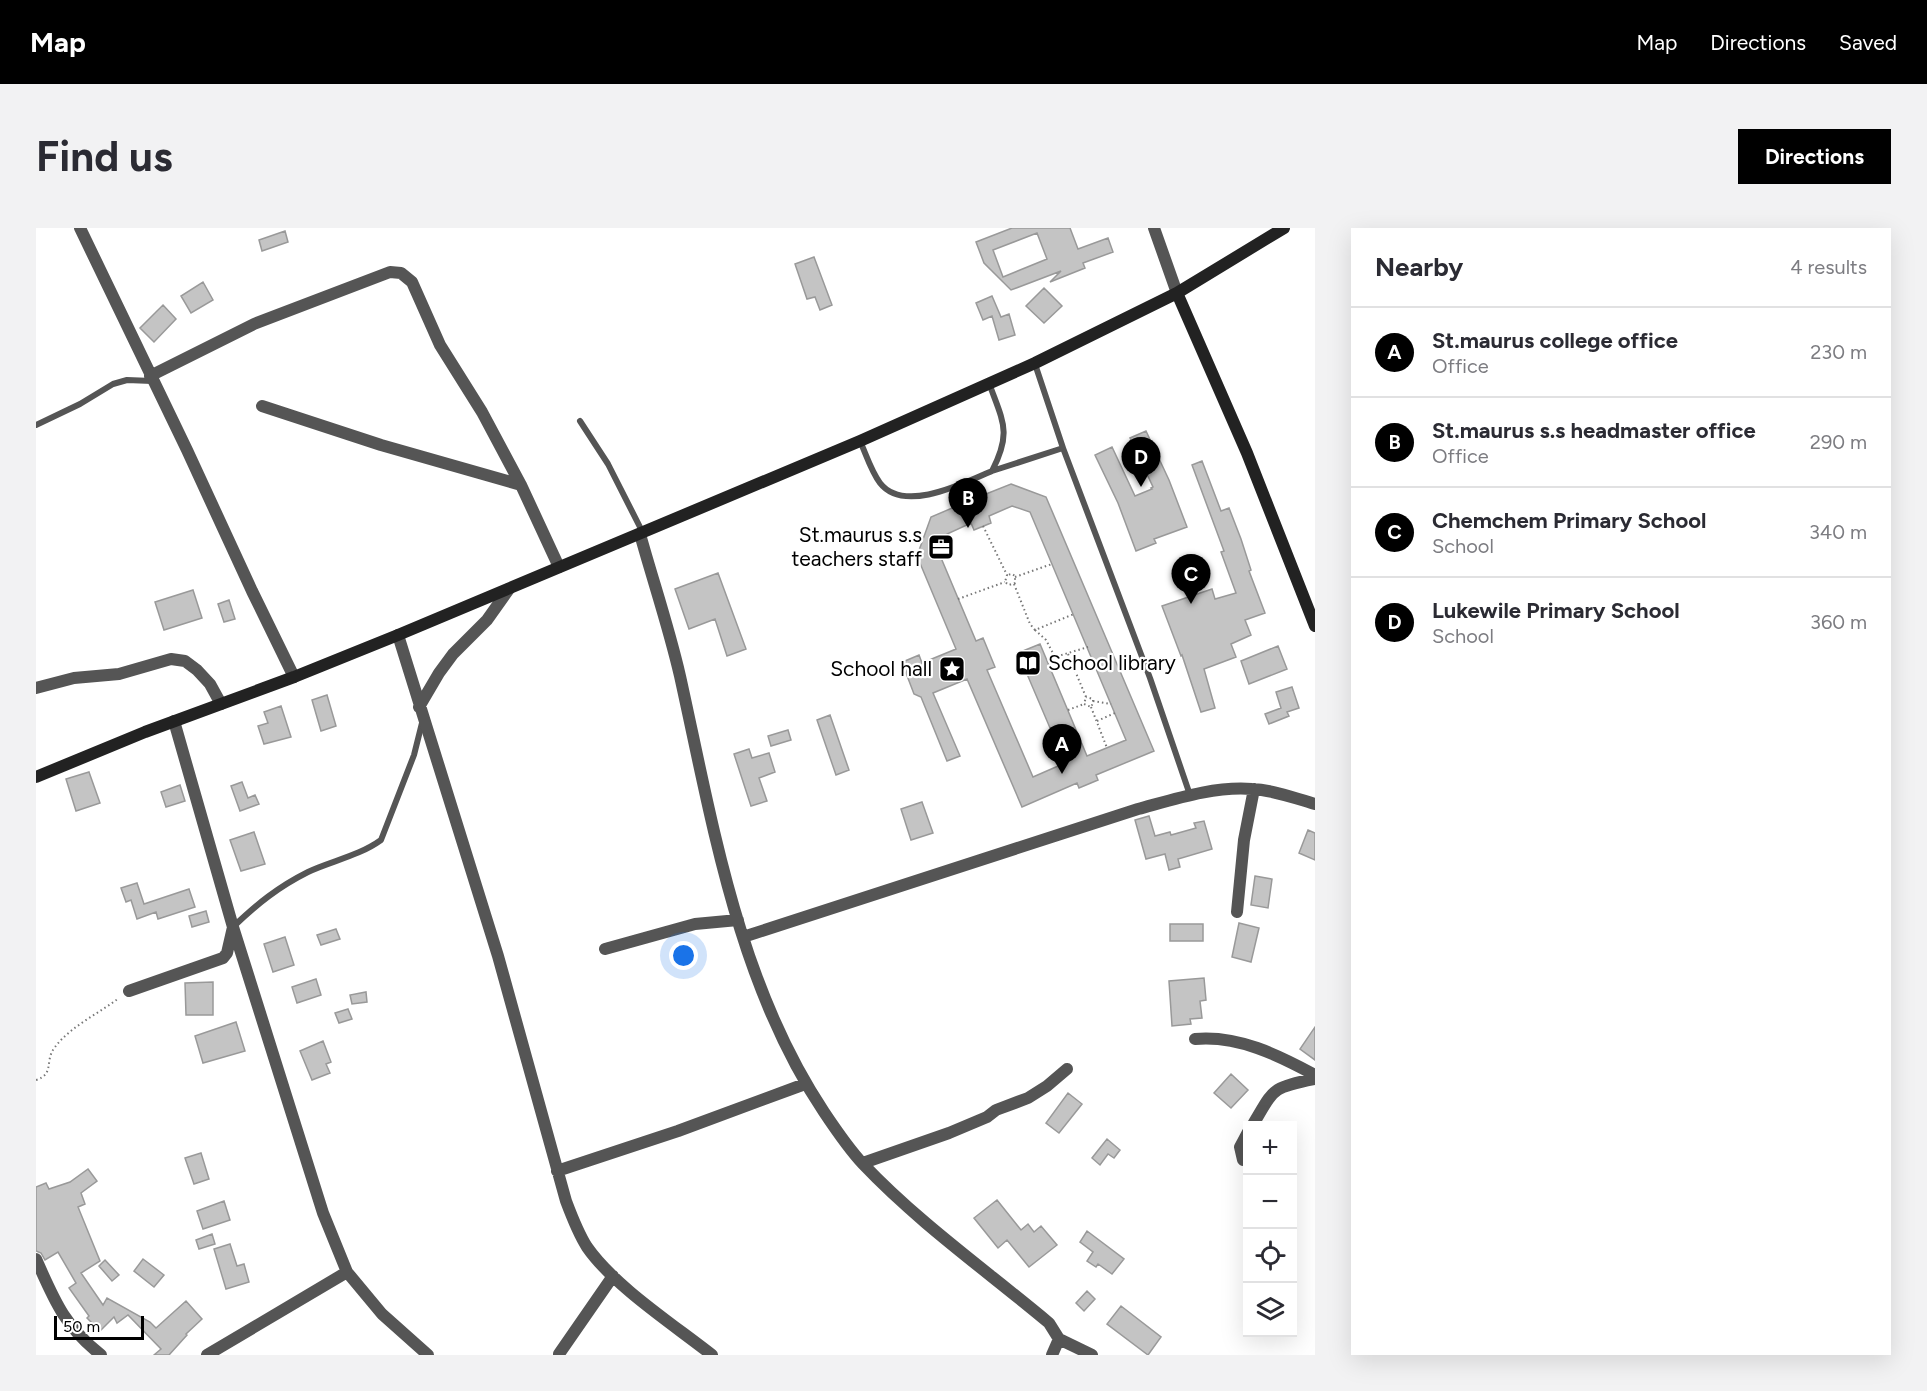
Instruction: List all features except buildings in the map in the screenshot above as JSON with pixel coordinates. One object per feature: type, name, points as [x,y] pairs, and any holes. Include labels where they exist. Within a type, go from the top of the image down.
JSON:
[{"type":"street","points":[[80,228],[294,676]]},
{"type":"street","points":[[1154,228],[1177,293],[1247,453],[1315,626]]},
{"type":"street","points":[[36,777],[398,635],[860,441],[1035,363],[1177,293],[1284,228]]},
{"type":"street","points":[[151,378],[254,324],[299,305],[390,272],[400,273],[412,282],[440,345],[482,412],[521,485],[559,567]]},
{"type":"street","points":[[262,406],[381,445],[521,485]]},
{"type":"street","points":[[641,533],[679,674],[725,877],[743,937],[778,1029],[805,1084],[840,1136],[863,1163],[950,1243],[1049,1323],[1059,1339],[1092,1355]]},
{"type":"street","points":[[420,707],[439,673],[453,654],[487,620],[509,589]]},
{"type":"street","points":[[398,635],[498,956],[566,1201],[581,1237],[589,1250],[613,1276],[712,1355]]},
{"type":"street","points":[[36,688],[74,678],[118,674],[171,659],[185,662],[197,670],[210,684],[221,704]]},
{"type":"street","points":[[174,721],[233,927],[323,1213],[347,1272],[382,1314],[428,1355]]},
{"type":"street","points":[[743,937],[1138,809],[1190,795],[1232,788],[1254,789],[1315,804]]},
{"type":"street","points":[[1237,912],[1244,840],[1254,789]]},
{"type":"street","points":[[604,949],[694,924],[738,920]]},
{"type":"street","points":[[129,991],[223,958],[227,953],[233,927]]},
{"type":"street","points":[[1195,1039],[1211,1038],[1239,1042],[1288,1060],[1315,1077]]},
{"type":"street","points":[[863,1163],[987,1117],[1004,1106],[1028,1098],[1067,1069]]},
{"type":"street","points":[[1254,1121],[1272,1093],[1279,1087],[1315,1077]]},
{"type":"street","points":[[557,1171],[678,1131],[805,1084]]},
{"type":"street","points":[[1243,1141],[1240,1147],[1243,1160]]},
{"type":"street","points":[[36,1259],[62,1314],[78,1336],[101,1355]]},
{"type":"street","points":[[207,1355],[347,1272]]},
{"type":"street","points":[[559,1354],[613,1276]]},
{"type":"street","points":[[1052,1355],[1059,1339]]},
{"type":"lane","points":[[1035,363],[1064,448],[1118,588],[1190,795]]},
{"type":"lane","points":[[36,425],[80,404],[113,384],[151,378]]},
{"type":"lane","points":[[989,383],[1005,433],[999,458],[992,471]]},
{"type":"lane","points":[[580,422],[608,464],[641,533]]},
{"type":"lane","points":[[860,441],[879,482],[889,492],[904,496],[919,496],[939,491],[1064,448]]},
{"type":"lane","points":[[233,927],[260,901],[283,885],[381,840],[414,755],[423,720]]},
{"type":"path","points":[[983,526],[1006,575],[1005,582]]},
{"type":"path","points":[[1006,575],[1012,574],[1016,577],[1052,564]]},
{"type":"path","points":[[1016,577],[1014,584],[1030,624],[1046,640],[1056,657],[1088,647]]},
{"type":"path","points":[[958,599],[1005,582],[1009,585],[1014,584]]},
{"type":"path","points":[[1035,630],[1074,614]]},
{"type":"path","points":[[1068,654],[1086,698],[1083,701],[1084,704]]},
{"type":"path","points":[[1086,698],[1111,704]]},
{"type":"path","points":[[1093,701],[1091,707],[1107,748]]},
{"type":"path","points":[[1068,710],[1084,704],[1091,707]]},
{"type":"path","points":[[1096,721],[1115,713]]},
{"type":"path","points":[[36,1080],[48,1073],[48,1059],[57,1043],[70,1031],[129,991]]},
{"type":"place","name":"Lukewile Primary School","points":[[1141,487]]},
{"type":"place","name":"St.maurus s.s headmaster office","points":[[968,528]]},
{"type":"place","name":"St.maurus s.s teachers staff","points":[[941,547]]},
{"type":"place","name":"Chemchem Primary School","points":[[1191,604]]},
{"type":"place","name":"School library","points":[[1028,663]]},
{"type":"place","name":"School hall","points":[[952,669]]},
{"type":"place","name":"St.maurus college office","points":[[1062,774]]}]
